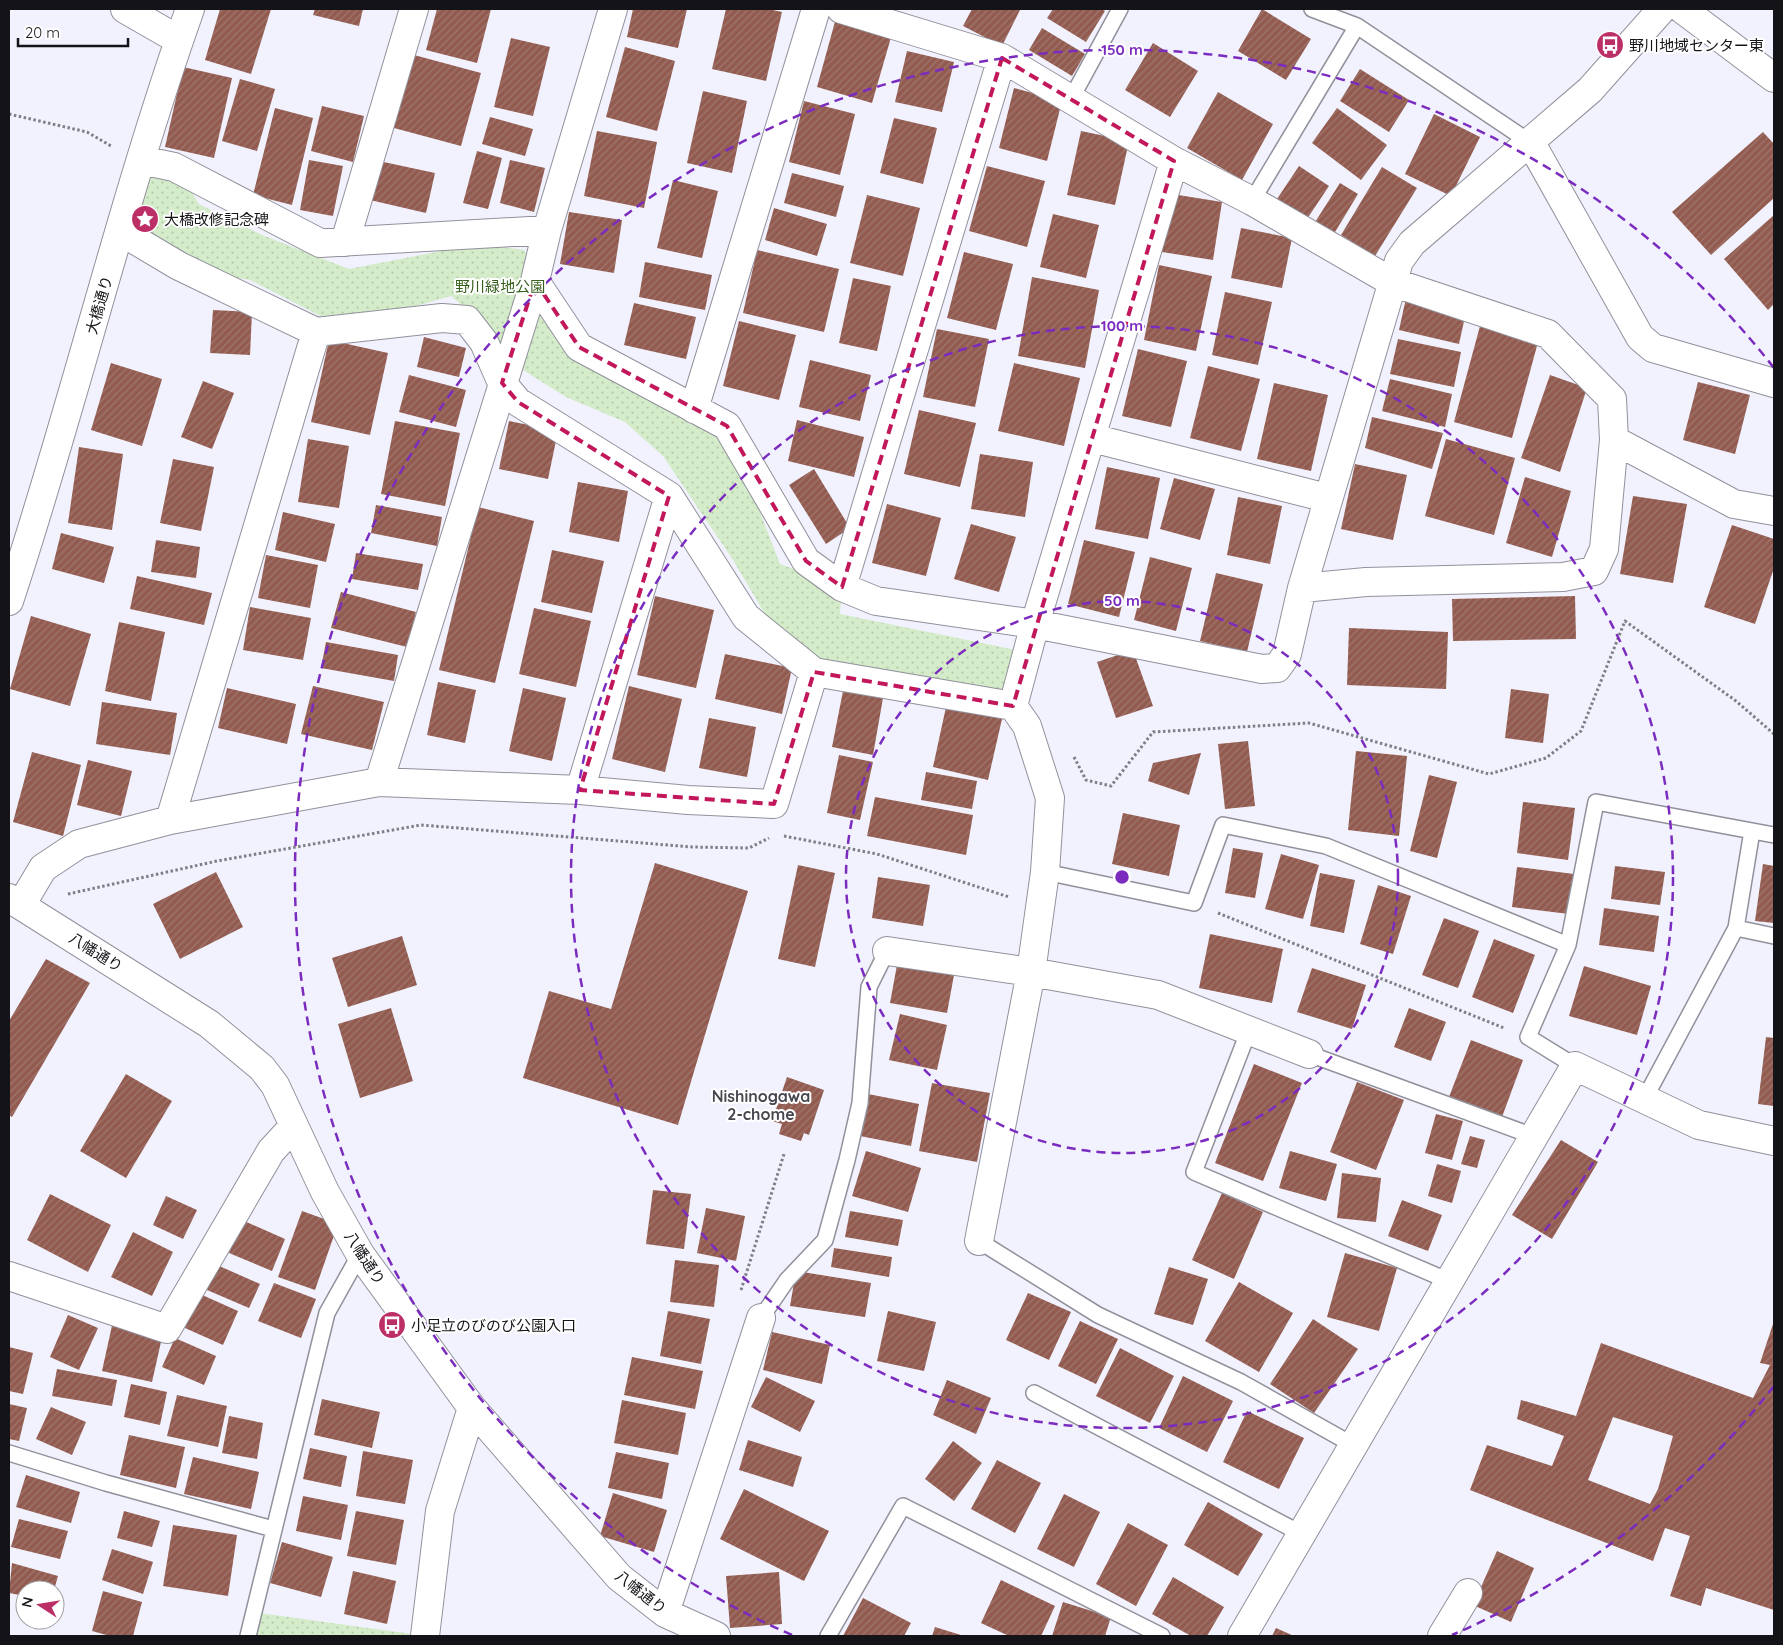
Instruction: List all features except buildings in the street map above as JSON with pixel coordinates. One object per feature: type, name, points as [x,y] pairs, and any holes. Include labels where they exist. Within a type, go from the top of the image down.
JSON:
[{"type":"street","points":[[125,9],[179,40]]},
{"type":"street","name":"大橋通り","points":[[9,601],[46,486],[141,160],[190,9]]},
{"type":"street","points":[[345,242],[414,9]]},
{"type":"street","points":[[379,782],[535,281],[547,230],[613,9]]},
{"type":"street","points":[[694,409],[816,9]]},
{"type":"street","points":[[841,9],[1002,58],[1174,160],[1252,201],[1392,282],[1548,334],[1612,399],[1614,440],[1604,548],[1594,571],[1563,577],[1366,582],[1302,588]]},
{"type":"street","points":[[535,281],[579,347],[727,426],[806,561],[842,587],[876,601],[1035,624],[1262,669],[1277,668],[1287,654],[1302,588],[1327,498],[1399,261],[1412,243],[1590,90],[1662,9]]},
{"type":"street","points":[[1682,9],[1774,78]]},
{"type":"street","points":[[842,587],[1002,58]]},
{"type":"street","points":[[1531,142],[1640,337],[1654,348],[1774,383]]},
{"type":"street","points":[[141,160],[174,167],[320,243],[547,230]]},
{"type":"street","points":[[1013,706],[1035,624],[1174,160]]},
{"type":"street","points":[[120,231],[179,266],[316,332],[442,318],[467,320],[484,342],[502,383],[518,402],[669,496],[746,617],[814,672],[1013,706],[1027,726],[1050,798],[1045,872],[1031,972],[979,1241]]},
{"type":"street","points":[[170,820],[316,332]]},
{"type":"street","points":[[1092,438],[1327,498]]},
{"type":"street","points":[[1614,440],[1734,504],[1774,511]]},
{"type":"street","points":[[580,790],[669,496]]},
{"type":"street","points":[[15,902],[43,868],[79,844],[170,820],[379,782],[580,790],[688,800],[774,804],[814,672]]},
{"type":"street","name":"八幡通り","points":[[15,902],[184,1008],[244,1052],[262,1068],[275,1085],[325,1192],[360,1254],[472,1408],[619,1577],[665,1613],[716,1636]]},
{"type":"street","points":[[887,951],[1031,972],[1158,995],[1310,1054]]},
{"type":"street","points":[[1242,1636],[1575,1066],[1699,1125],[1774,1140]]},
{"type":"street","points":[[9,1276],[167,1329],[271,1151],[294,1127]]},
{"type":"street","points":[[665,1613],[761,1318]]},
{"type":"street","points":[[425,1636],[440,1511],[472,1408]]},
{"type":"street","points":[[1442,1636],[1468,1593]]},
{"type":"lane","points":[[1071,99],[1120,9]]},
{"type":"lane","points":[[1312,9],[1357,26],[1531,142]]},
{"type":"lane","points":[[1252,201],[1357,26]]},
{"type":"lane","points":[[1575,1066],[1528,1037],[1568,945],[1596,802],[1774,835]]},
{"type":"lane","points":[[1045,872],[1194,903],[1223,825],[1326,846],[1568,945]]},
{"type":"lane","points":[[1645,1098],[1736,928],[1752,830]]},
{"type":"lane","points":[[1736,928],[1774,936]]},
{"type":"lane","points":[[761,1318],[788,1280],[825,1240],[847,1160],[860,1103],[869,988],[887,951]]},
{"type":"lane","points":[[1249,1030],[1194,1172],[1449,1281]]},
{"type":"lane","points":[[1310,1054],[1533,1136]]},
{"type":"lane","points":[[979,1241],[1098,1315],[1241,1382],[1353,1445]]},
{"type":"lane","points":[[248,1636],[327,1313],[360,1254]]},
{"type":"lane","points":[[1034,1393],[1302,1534]]},
{"type":"lane","points":[[9,1453],[106,1483],[273,1530]]},
{"type":"lane","points":[[828,1636],[903,1506],[1162,1636]]},
{"type":"path","points":[[9,114],[87,132],[141,160]]},
{"type":"path","points":[[1073,756],[1086,780],[1111,786],[1153,732],[1308,723],[1489,774],[1546,758],[1582,731],[1625,621],[1736,701],[1774,734]]},
{"type":"path","points":[[15,902],[217,861],[421,825],[701,847],[749,848],[777,834],[877,854],[1040,908]]},
{"type":"path","points":[[1194,903],[1528,1037]]},
{"type":"highlighted area","points":[[1002,58],[1174,161],[1013,706],[814,672],[774,804],[580,790],[669,496],[518,402],[502,383],[535,281],[579,347],[727,426],[806,561],[842,587]]},
{"type":"green space","name":"野川緑地公園","points":[[149,177],[186,183],[199,204],[262,235],[349,269],[462,247],[503,247],[524,250],[547,280],[559,332],[668,411],[714,435],[737,453],[780,564],[842,587],[840,614],[1016,650],[1004,703],[824,666],[769,621],[733,560],[663,456],[625,422],[566,397],[523,370],[481,321],[451,296],[342,327],[250,280],[207,273],[126,248]]},
{"type":"green space","points":[[253,1612],[412,1634],[412,1636],[248,1636]]},
{"type":"place","name":"野川地域センター東","points":[[1610,45]]},
{"type":"place","name":"大橋改修記念碑","points":[[145,219]]},
{"type":"place","name":"小足立のびのび公園入口","points":[[392,1325]]},
{"type":"district","name":"Nishinogawa 2-chome","points":[[761,1105]]}]
